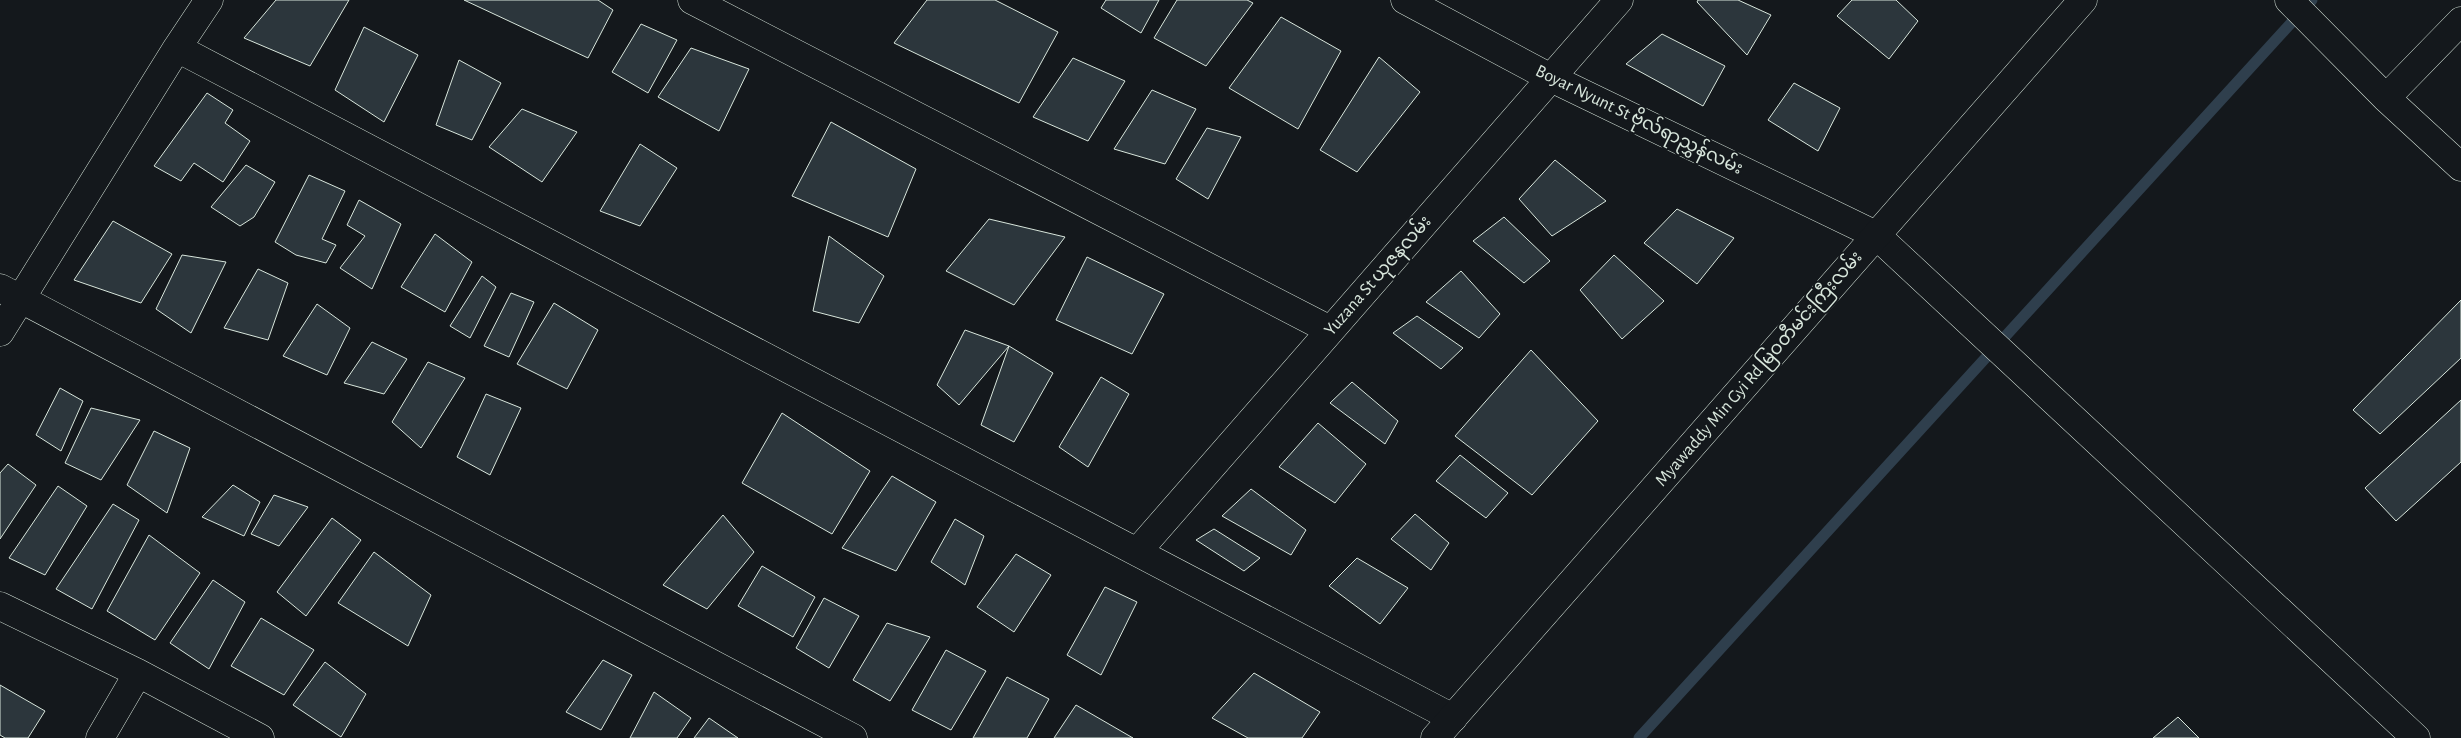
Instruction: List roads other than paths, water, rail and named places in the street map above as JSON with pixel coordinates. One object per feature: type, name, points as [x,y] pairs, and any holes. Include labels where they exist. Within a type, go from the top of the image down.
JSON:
[{"type":"street","points":[[0,332],[10,293],[209,0]]},
{"type":"street","points":[[692,0],[1330,330]]},
{"type":"street","name":"Boyar Nyunt St ဗိုလ်ရာညွှန်လမ်း","points":[[1405,0],[1552,78],[1876,235],[2416,738]]},
{"type":"street","name":"Yuzana St ယုဇနလမ်း","points":[[1137,552],[1619,0]]},
{"type":"street","name":"Myawaddy Min Gyi Rd မြဝတီမင်းကြီးလမ်း","points":[[1435,738],[2082,0]]},
{"type":"street","points":[[2296,6],[2386,98],[2461,167]]},
{"type":"street","points":[[2386,98],[2461,22]]},
{"type":"street","points":[[177,48],[1453,718]]},
{"type":"street","points":[[10,293],[853,738]]},
{"type":"street","points":[[0,606],[138,673],[260,738]]},
{"type":"street","points":[[100,738],[138,673]]},
{"type":"waterway","points":[[1639,738],[2312,0]]}]
